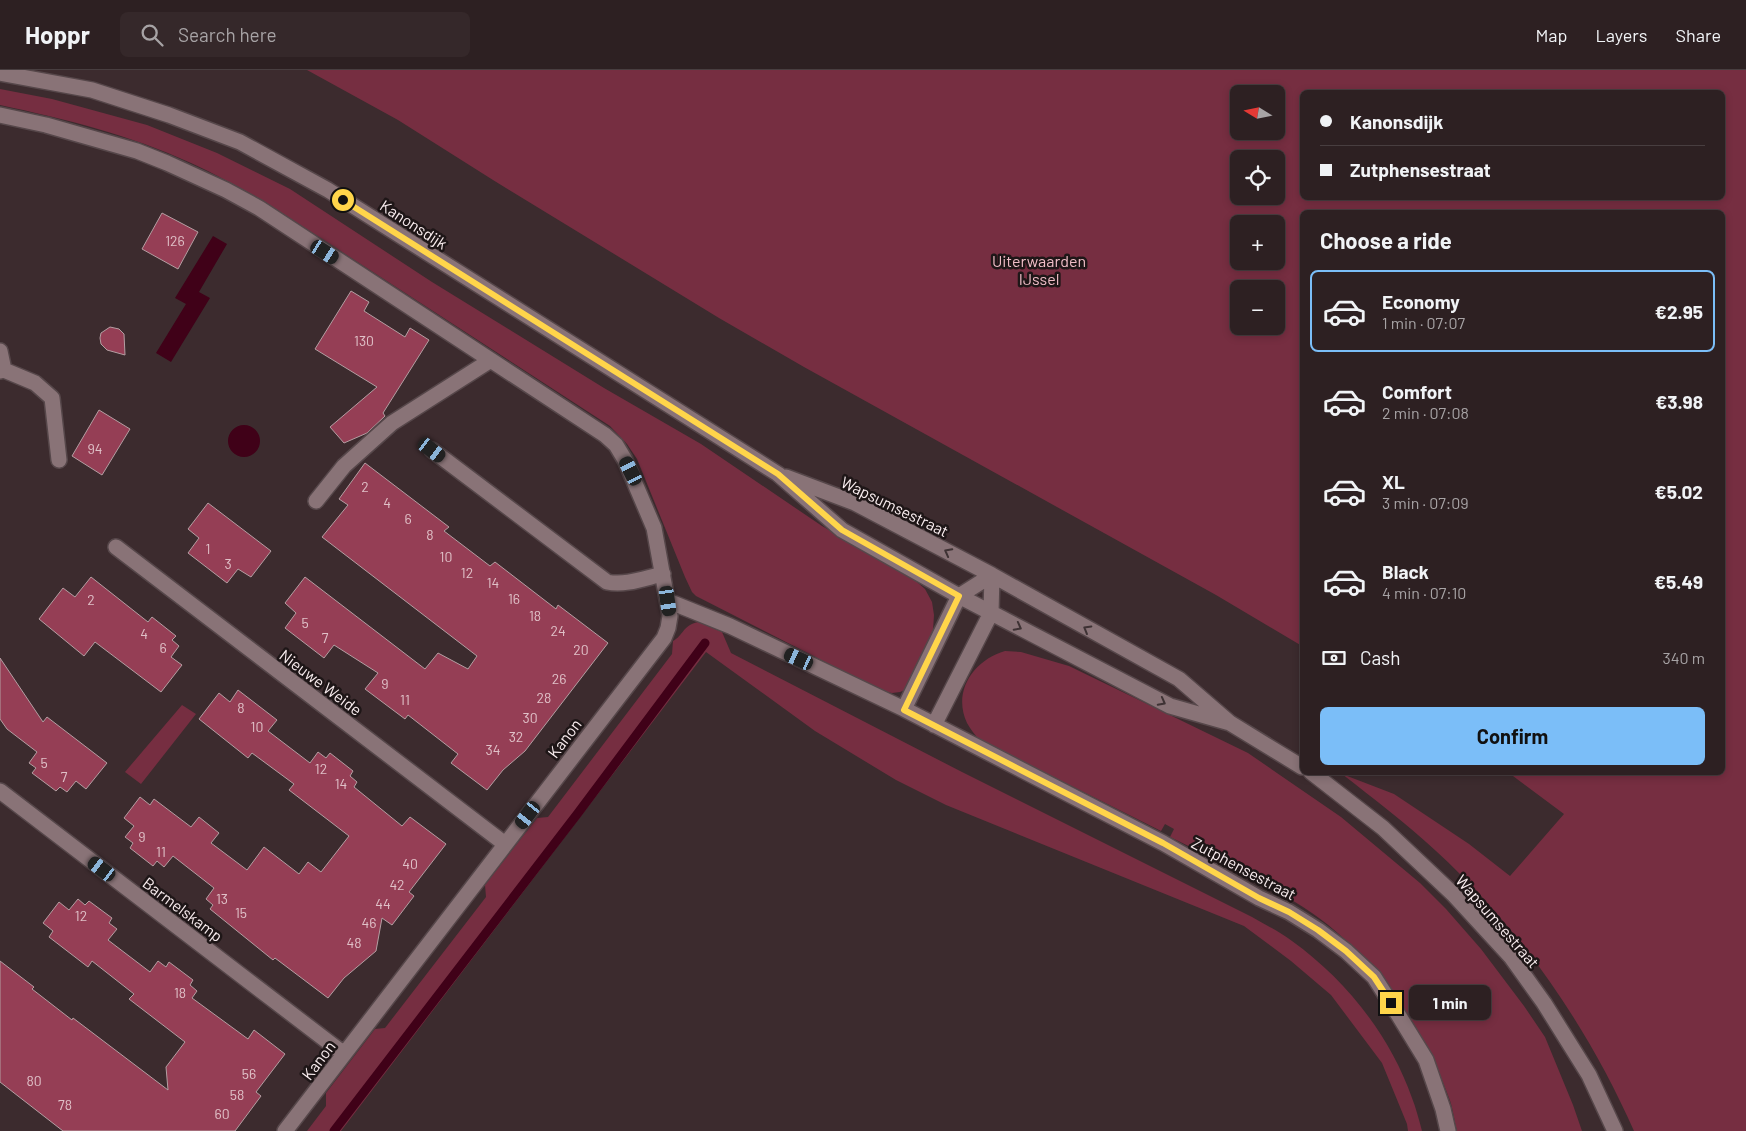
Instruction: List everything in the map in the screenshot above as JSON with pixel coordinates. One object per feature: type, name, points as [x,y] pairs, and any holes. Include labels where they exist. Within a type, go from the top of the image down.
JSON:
[{"type":"street","name":"Kanonsdijk","points":[[0,73],[92,90],[169,115],[240,142],[328,190],[778,474]]},
{"type":"street","points":[[0,115],[56,127],[137,151],[226,190],[259,208],[604,435],[616,445],[631,471],[654,528],[663,574],[614,584],[607,582],[432,450]]},
{"type":"street","points":[[0,351],[2,370],[35,383],[52,398],[60,460]]},
{"type":"street","points":[[316,501],[344,466],[392,423],[491,360]]},
{"type":"street","name":"Wapsumsestraat","points":[[778,474],[855,503],[992,575],[1179,680],[1230,723],[1300,766]]},
{"type":"street","name":"Wapsumsestraat","points":[[778,474],[842,530],[959,596],[1170,706],[1230,723]]},
{"type":"street","name":"Nieuwe Weide","points":[[116,547],[505,844]]},
{"type":"street","name":"Kanon","points":[[285,1131],[664,638],[670,616],[663,574]]},
{"type":"street","points":[[904,710],[959,596],[992,575]]},
{"type":"street","points":[[934,725],[991,613],[992,575]]},
{"type":"street","name":"Zutphensestraat","points":[[668,601],[730,626],[934,725],[1163,843],[1259,898],[1289,912],[1318,930],[1374,977],[1426,1060],[1443,1109],[1448,1131]]},
{"type":"street","name":"Wapsumsestraat","points":[[1314,775],[1383,828],[1453,894],[1511,957],[1544,1003],[1589,1075],[1615,1131]]},
{"type":"street","name":"Barmelskamp","points":[[0,791],[344,1054]]},
{"type":"green space","name":"Uiterwaarden IJssel","points":[[307,70],[1746,70],[1746,1131],[1634,1131],[1616,1092],[1573,1017],[1523,946],[1467,881],[1436,851],[1402,821],[1343,775],[1394,794],[1469,844],[1510,876],[1564,814],[1512,775],[1725,775],[1725,210],[1300,210],[1300,645],[1216,595],[719,318],[398,120]]},
{"type":"green space","points":[[0,89],[52,99],[147,125],[217,153],[290,189],[432,282],[604,388],[701,444],[822,526],[910,576],[925,589],[932,602],[934,615],[933,630],[927,651],[907,689],[892,693],[882,691],[696,596],[685,577],[637,459],[627,444],[610,426],[245,190],[191,163],[145,144],[73,122],[0,105]]},
{"type":"green space","points":[[698,622],[722,632],[731,653],[962,772],[1252,917],[1287,938],[1330,973],[1364,1010],[1391,1052],[1403,1075],[1422,1131],[1408,1131],[1407,1124],[1382,1063],[1331,995],[1291,961],[1244,926],[946,805],[896,780],[815,731],[706,652],[341,1131],[307,1131],[326,1106],[326,1093],[375,1029],[385,1028],[486,897],[485,885],[537,818],[548,817],[672,654],[673,641],[686,628]]},
{"type":"green space","points":[[1005,651],[1021,652],[1069,666],[1248,753],[1341,817],[1420,883],[1481,949],[1545,1037],[1582,1131],[1457,1131],[1450,1102],[1423,1040],[1407,1013],[1388,987],[1346,940],[1295,902],[1264,884],[1170,837],[1174,829],[1165,824],[1161,831],[978,739],[967,723],[963,711],[964,689],[975,669],[994,655]]},
{"type":"green space","points":[[182,705],[196,714],[141,784],[125,772]]},
{"type":"shaded area","points":[[213,236],[227,244],[199,292],[210,298],[171,362],[156,353],[186,304],[175,298]]},
{"type":"shaded area","points":[[244,425],[250,426],[255,430],[259,435],[259,447],[255,452],[250,456],[244,457],[238,456],[233,452],[229,447],[228,441],[229,435],[233,430],[238,426]]},
{"type":"building","points":[[162,213],[198,232],[178,269],[142,249]]},
{"type":"building","points":[[351,291],[369,302],[364,311],[405,337],[410,328],[429,340],[383,413],[385,416],[367,433],[344,443],[330,427],[377,387],[315,349]]},
{"type":"building","points":[[110,327],[119,329],[124,334],[125,355],[107,350],[101,344],[101,333]]},
{"type":"building","points":[[99,410],[130,429],[102,475],[72,456]]},
{"type":"building","points":[[365,463],[449,527],[444,531],[490,566],[495,562],[556,609],[558,605],[608,643],[525,751],[503,770],[487,790],[451,763],[458,754],[408,715],[405,719],[365,689],[378,673],[334,645],[324,658],[285,628],[296,613],[285,603],[305,577],[425,669],[438,653],[468,669],[477,656],[322,537],[348,505],[339,499]]},
{"type":"building","points":[[208,503],[271,551],[251,577],[238,569],[227,583],[188,553],[199,538],[188,529]]},
{"type":"building","points":[[91,577],[148,622],[152,617],[176,636],[172,640],[179,646],[171,657],[182,665],[161,692],[95,642],[84,656],[39,619],[63,588],[75,597]]},
{"type":"building","points":[[0,658],[43,722],[47,717],[107,763],[86,789],[76,781],[67,792],[60,787],[56,791],[32,773],[36,768],[29,763],[37,752],[7,729],[0,719]]},
{"type":"building","points":[[238,690],[277,720],[268,731],[310,763],[318,752],[326,758],[330,753],[353,771],[350,776],[357,782],[354,787],[402,826],[410,817],[446,844],[409,892],[414,896],[392,925],[382,918],[376,951],[344,978],[328,998],[275,958],[273,960],[210,909],[213,905],[206,899],[214,888],[173,856],[164,867],[157,861],[153,866],[130,848],[133,843],[125,837],[134,826],[124,818],[140,797],[150,805],[154,799],[191,827],[199,817],[219,833],[211,843],[247,870],[264,847],[299,874],[308,862],[321,872],[349,836],[289,790],[294,784],[252,753],[248,758],[199,719],[219,693],[230,702]]},
{"type":"building","points":[[78,899],[85,905],[89,901],[112,918],[109,923],[117,929],[108,940],[150,972],[158,961],[166,967],[169,962],[193,980],[190,985],[197,991],[192,998],[248,1039],[254,1030],[285,1054],[256,1092],[261,1096],[235,1131],[63,1131],[0,1082],[0,961],[72,1020],[73,1018],[168,1090],[166,1067],[185,1042],[129,999],[134,994],[92,961],[88,967],[49,937],[53,931],[43,923],[59,902],[69,910]]},
{"type":"waterway","points":[[334,1131],[578,813],[705,643]]},
{"type":"route","points":[[343,200],[778,474],[842,530],[959,596],[904,710],[1163,843],[1259,898],[1289,912],[1318,930],[1346,951],[1374,977],[1391,1003]]}]
